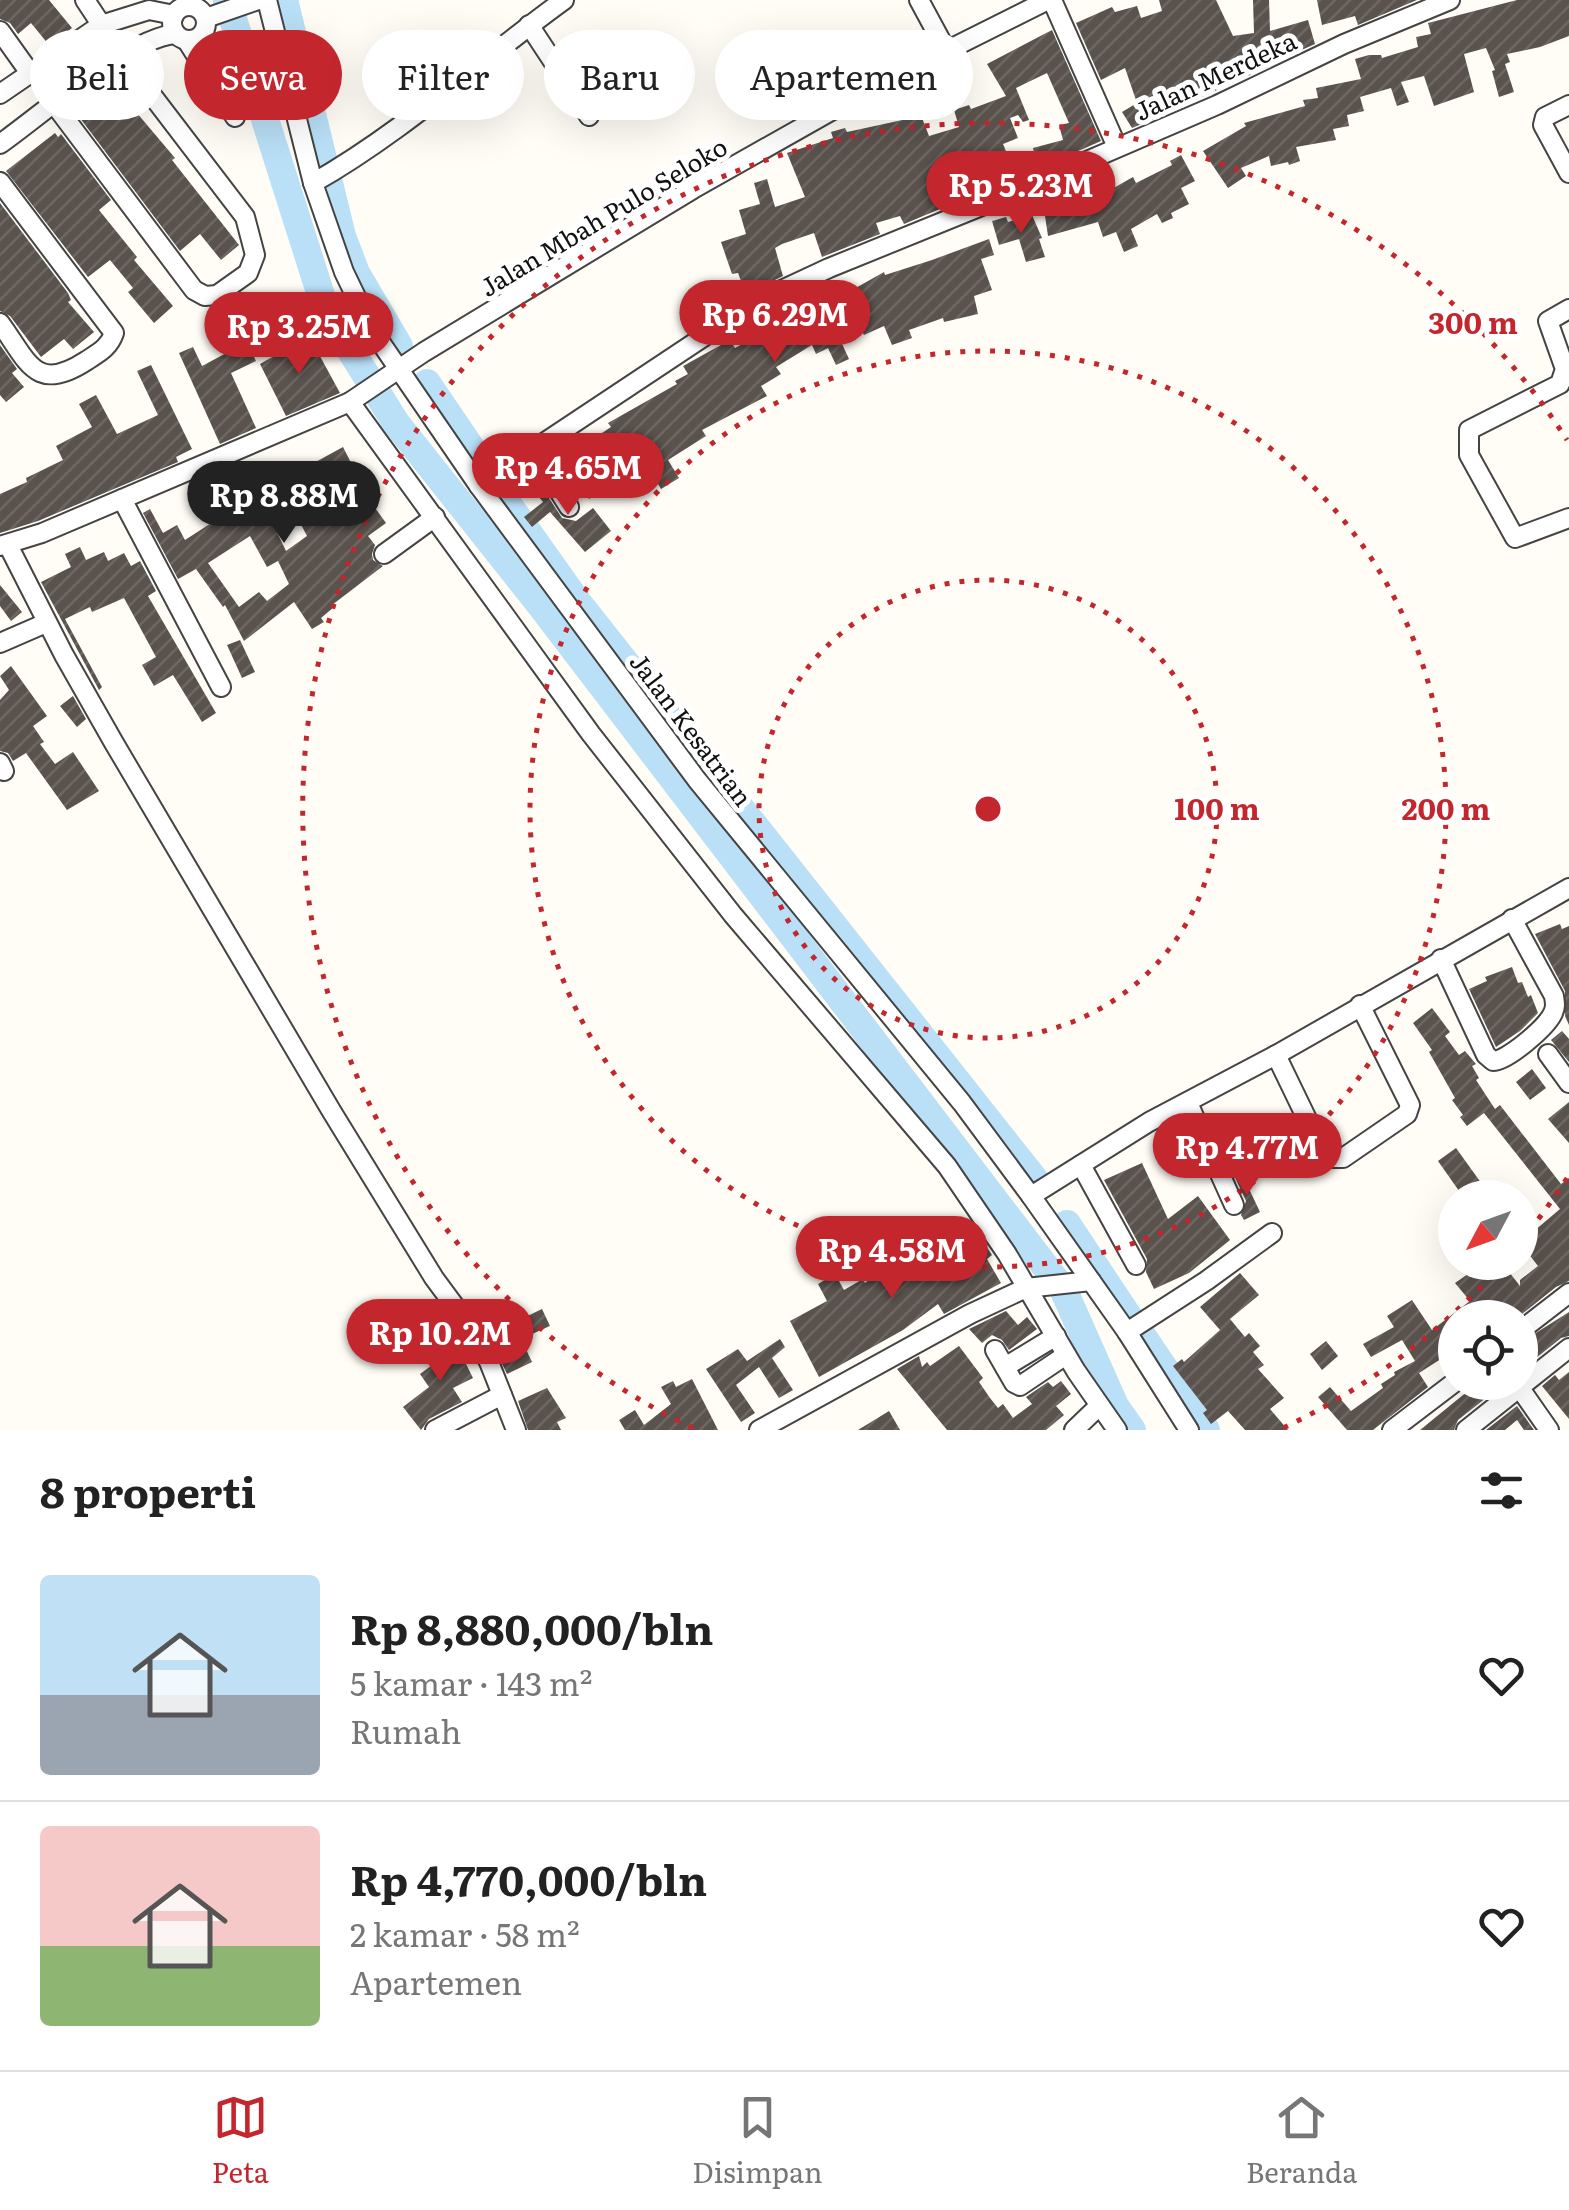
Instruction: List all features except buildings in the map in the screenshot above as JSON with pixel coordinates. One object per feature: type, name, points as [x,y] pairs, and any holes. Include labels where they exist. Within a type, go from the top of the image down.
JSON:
[{"type":"street","points":[[84,0],[104,30]]},
{"type":"street","points":[[206,18],[257,0]]},
{"type":"street","name":"Jalan Kesatrian","points":[[267,0],[357,302],[399,370],[488,480],[697,780],[962,1104],[1039,1190],[1082,1281],[1127,1332],[1189,1430]]},
{"type":"street","points":[[318,180],[564,0]]},
{"type":"street","points":[[919,0],[935,30]]},
{"type":"street","points":[[1050,0],[1117,147]]},
{"type":"street","name":"Jalan Mbah Pulo Seloko","points":[[973,37],[1050,0]]},
{"type":"street","name":"Jalan Merdeka","points":[[488,480],[756,302],[804,278],[1218,105],[1375,30],[1450,0]]},
{"type":"street","points":[[164,35],[181,38],[201,36],[206,18],[191,6],[184,6],[172,22],[181,38],[184,42]]},
{"type":"street","points":[[95,30],[149,10],[174,15]]},
{"type":"street","points":[[530,25],[544,47]]},
{"type":"street","points":[[0,31],[30,73],[0,94]]},
{"type":"street","points":[[1569,106],[1544,117],[1543,125],[1569,173]]},
{"type":"street","points":[[66,120],[194,290],[205,296],[232,286],[254,264],[254,241],[245,217],[164,111]]},
{"type":"street","points":[[0,144],[34,120]]},
{"type":"street","name":"Jalan Mbah Pulo Seloko","points":[[4,546],[356,399],[424,352],[816,120]]},
{"type":"street","points":[[0,182],[114,333],[105,349],[58,376],[46,377],[36,370],[0,323]]},
{"type":"street","points":[[1569,309],[1548,321],[1564,369],[1560,384],[1469,430],[1469,454],[1514,538],[1569,518]]},
{"type":"street","points":[[356,399],[428,523],[722,900],[975,1205],[1117,1430]]},
{"type":"street","points":[[534,452],[569,507]]},
{"type":"street","points":[[122,499],[220,688]]},
{"type":"street","points":[[384,554],[428,523]]},
{"type":"street","points":[[4,546],[342,1128],[434,1278],[468,1324],[490,1362],[516,1430]]},
{"type":"street","points":[[0,643],[46,622]]},
{"type":"street","points":[[1039,1190],[1148,1122],[1276,1055],[1569,888]]},
{"type":"street","points":[[1441,959],[1486,1055],[1494,1061],[1504,1060],[1548,1021],[1555,1004],[1512,919]]},
{"type":"street","points":[[1276,1055],[1321,1148],[1330,1158],[1343,1158],[1407,1114],[1410,1105],[1360,1005]]},
{"type":"street","points":[[1548,1054],[1569,1084]]},
{"type":"street","points":[[1188,1103],[1234,1205]]},
{"type":"street","points":[[1081,1165],[1136,1265]]},
{"type":"street","points":[[1127,1332],[1206,1282],[1272,1233]]},
{"type":"street","points":[[759,1430],[970,1314],[1030,1287],[1082,1281]]},
{"type":"street","points":[[1538,1317],[1569,1293]]},
{"type":"street","points":[[1005,1367],[1056,1336]]},
{"type":"street","points":[[1538,1372],[1569,1348]]},
{"type":"street","points":[[994,1350],[1020,1386],[1066,1354]]},
{"type":"street","points":[[435,1430],[502,1394]]},
{"type":"street","points":[[1392,1430],[1438,1395]]},
{"type":"street","points":[[1466,1430],[1503,1400]]},
{"type":"street","points":[[1528,1400],[1549,1430]]},
{"type":"street","points":[[1074,1430],[1099,1406]]},
{"type":"waterway","points":[[227,0],[326,311],[396,423],[542,607],[1064,1291],[1115,1406],[1132,1430]]},
{"type":"waterway","points":[[284,0],[342,236],[356,273],[399,346]]},
{"type":"waterway","points":[[427,383],[482,464]]},
{"type":"waterway","points":[[503,497],[579,604],[1035,1180]]},
{"type":"waterway","points":[[1067,1224],[1132,1322]]},
{"type":"waterway","points":[[1139,1331],[1206,1430]]}]
